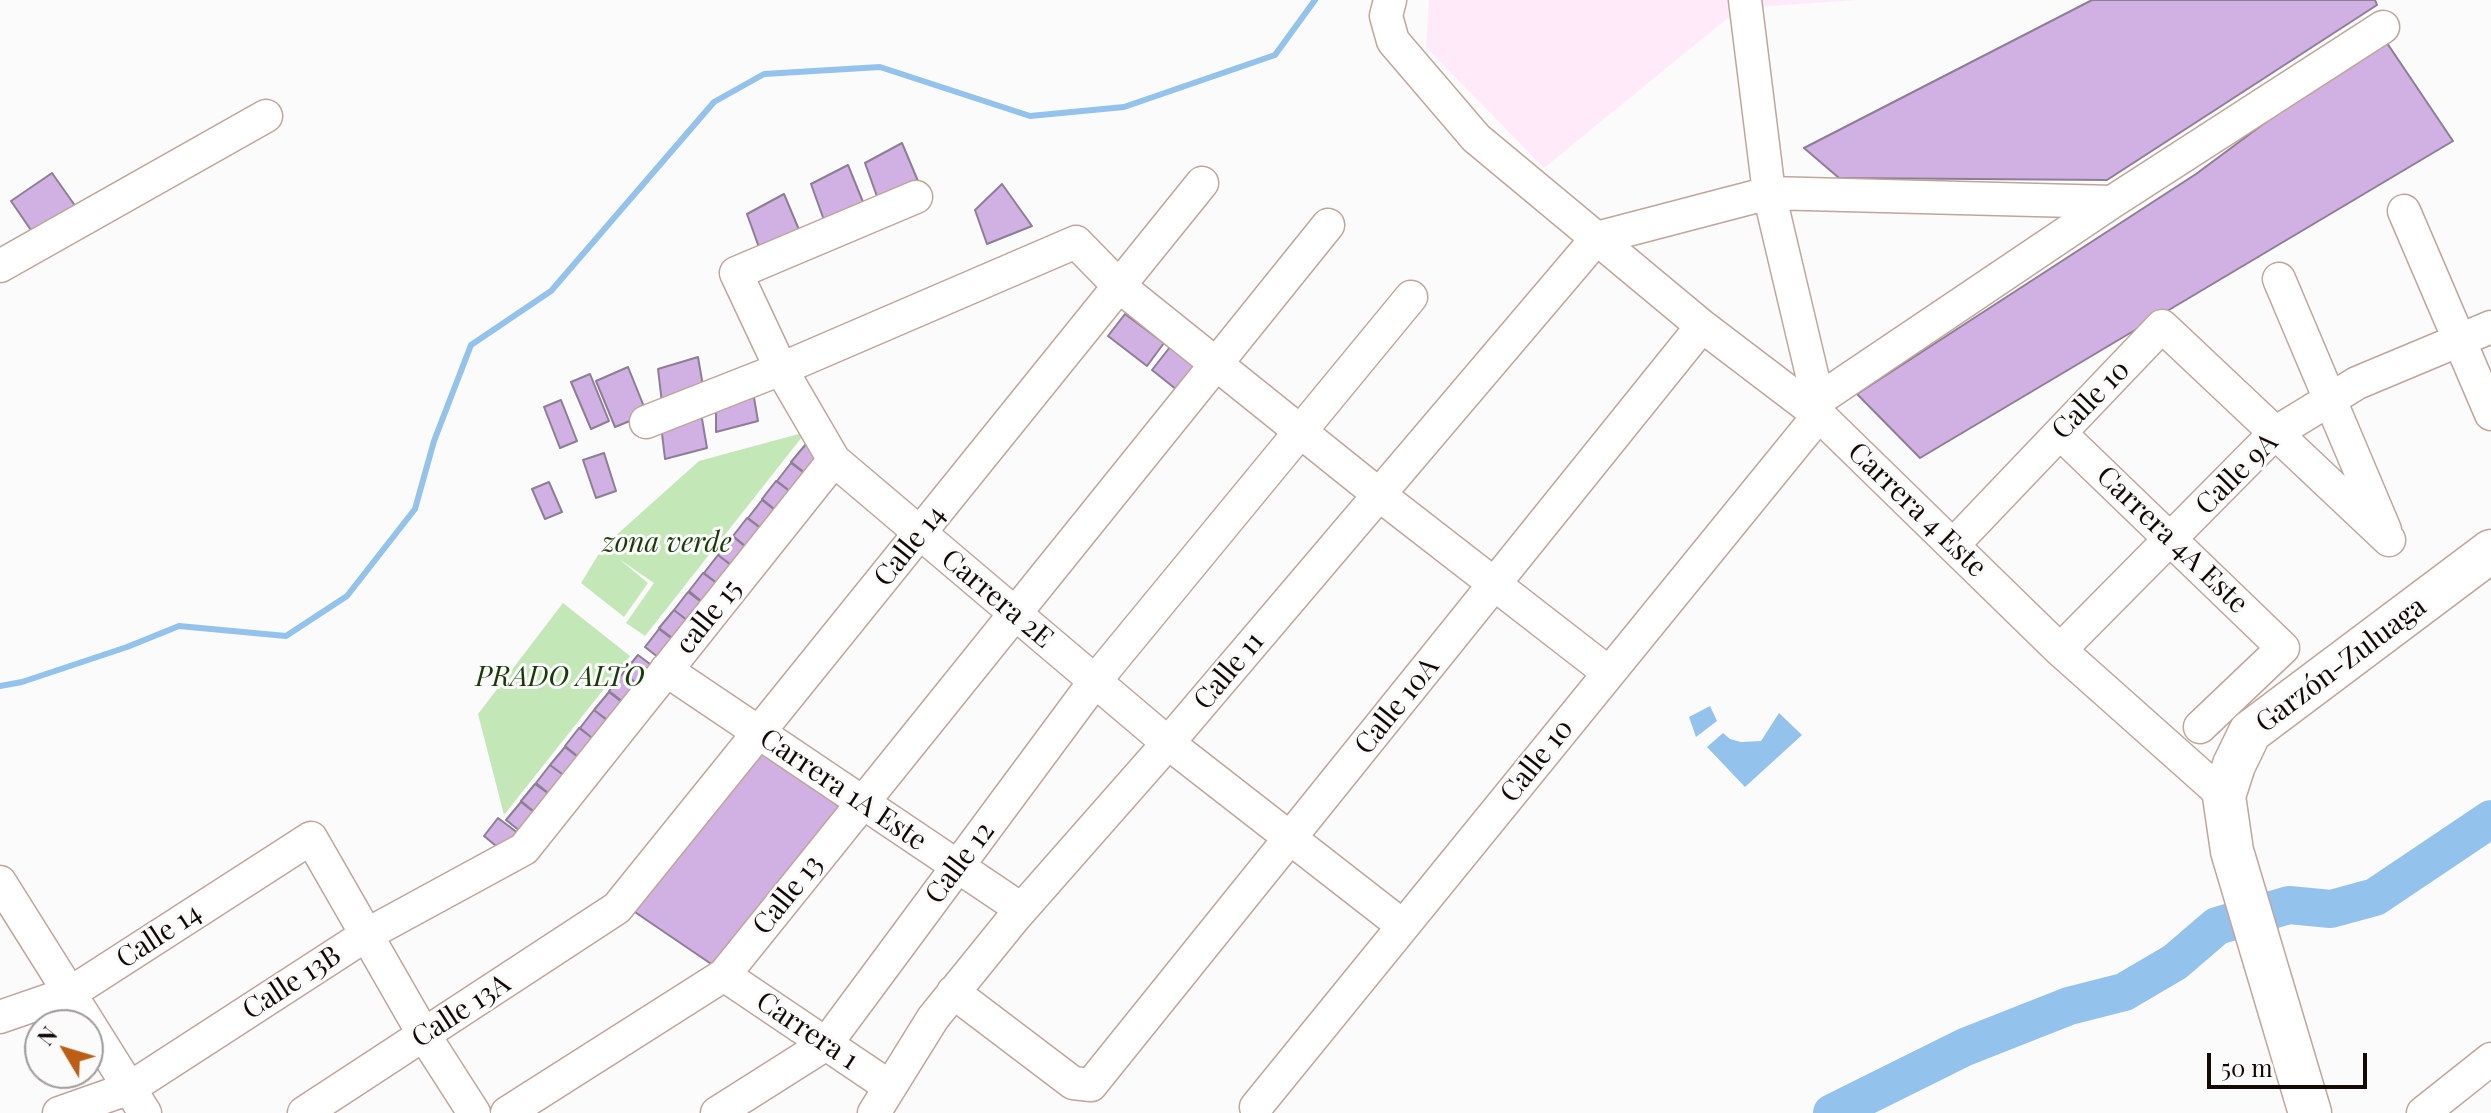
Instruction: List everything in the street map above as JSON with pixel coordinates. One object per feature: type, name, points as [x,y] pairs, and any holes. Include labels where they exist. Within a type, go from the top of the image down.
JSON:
[{"type":"main road","name":"Garzón-Zuluaga","points":[[2224,796],[2250,732],[2491,551]]},
{"type":"main road","points":[[2224,796],[2232,851],[2310,1113]]},
{"type":"street","name":"Carrera 4 Este","points":[[1390,0],[1386,16],[1393,41],[1476,138],[1702,326],[1818,408],[2060,650],[2224,796]]},
{"type":"street","points":[[1745,0],[1769,193],[1818,408]]},
{"type":"street","name":"Calle 10","points":[[1256,1107],[1609,673],[1818,408],[2112,202],[2383,27]]},
{"type":"street","points":[[0,266],[266,116]]},
{"type":"street","name":"Calle 14","points":[[617,908],[1202,183]]},
{"type":"street","points":[[1597,238],[1769,193],[2112,202]]},
{"type":"street","name":"Carrera 2E","points":[[916,197],[736,273],[781,369],[834,460],[1168,743],[1403,926]]},
{"type":"street","points":[[2404,211],[2491,414]]},
{"type":"street","name":"Calle 13","points":[[507,1113],[724,975],[1328,225]]},
{"type":"street","name":"Calle 11","points":[[882,1100],[953,992],[1021,909],[1168,743],[1377,493],[1597,238]]},
{"type":"street","points":[[646,422],[781,369],[1076,242],[1119,286],[1377,493],[1609,673]]},
{"type":"street","points":[[2275,433],[2389,540],[2279,279]]},
{"type":"street","name":"Calle 12","points":[[826,1044],[1095,681],[1411,297]]},
{"type":"street","name":"Calle 10A","points":[[953,992],[1073,1083],[1091,1085],[1702,326]]},
{"type":"street","name":"Calle 10","points":[[1954,544],[2162,326],[2275,433]]},
{"type":"street","name":"Calle 9A","points":[[2060,650],[2275,433],[2357,383],[2491,327]]},
{"type":"street","name":"Carrera 4A Este","points":[[2060,433],[2283,648],[2200,727]]},
{"type":"street","name":"calle 15","points":[[524,849],[834,460]]},
{"type":"street","name":"Carrera 1A Este","points":[[666,670],[1021,909]]},
{"type":"street","name":"Calle 14","points":[[0,1017],[72,992],[311,838],[366,935]]},
{"type":"street","name":"Calle 13B","points":[[59,1113],[137,1100],[366,935],[524,849]]},
{"type":"street","points":[[1,885],[72,992],[137,1100]]},
{"type":"street","name":"Calle 13A","points":[[304,1113],[617,908]]},
{"type":"street","points":[[366,935],[474,1113]]},
{"type":"street","name":"Carrera 1","points":[[724,975],[826,1044],[882,1100]]},
{"type":"street","points":[[717,1113],[826,1044]]},
{"type":"street","points":[[2423,1113],[2491,1059]]},
{"type":"shaded area","points":[[1429,0],[1857,0],[1740,8],[1544,168],[1426,47]]},
{"type":"green space","name":"zona verde","points":[[806,432],[645,636],[626,623],[654,583],[619,559],[648,583],[624,617],[581,583],[603,547],[699,461]]},
{"type":"green space","name":"PRADO ALTO","points":[[563,603],[630,656],[504,815],[478,714]]},
{"type":"water","points":[[1710,706],[1717,721],[1696,737],[1689,717]]},
{"type":"water","points":[[1779,713],[1802,735],[1745,787],[1707,747],[1723,733],[1741,742],[1761,741]]},
{"type":"building","points":[[2092,0],[2375,0],[2377,5],[2107,180],[1839,178],[1804,148]]},
{"type":"building","points":[[2387,43],[2453,141],[1920,458],[1857,394],[2196,174],[2270,119]]},
{"type":"building","points":[[902,143],[918,181],[879,202],[865,163]]},
{"type":"building","points":[[848,165],[863,202],[825,223],[811,184]]},
{"type":"building","points":[[52,173],[76,207],[35,236],[11,201]]},
{"type":"building","points":[[1002,184],[1032,226],[987,244],[975,210]]},
{"type":"building","points":[[784,194],[800,232],[761,253],[747,214]]},
{"type":"building","points":[[1125,314],[1164,343],[1147,366],[1108,336]]},
{"type":"building","points":[[1170,347],[1200,371],[1182,394],[1152,370]]},
{"type":"building","points":[[698,357],[704,392],[662,403],[658,369]]},
{"type":"building","points":[[628,367],[647,414],[615,427],[596,381]]},
{"type":"building","points":[[590,374],[609,421],[591,429],[571,382]]},
{"type":"building","points":[[752,386],[758,421],[716,432],[716,400]]},
{"type":"building","points":[[561,400],[577,441],[560,448],[544,407]]},
{"type":"building","points":[[701,413],[707,448],[665,459],[661,425]]},
{"type":"building","points":[[806,444],[830,462],[815,481],[791,462]]},
{"type":"building","points":[[604,453],[616,491],[596,498],[583,460]]},
{"type":"building","points":[[791,463],[815,481],[800,499],[777,481]]},
{"type":"building","points":[[776,481],[800,499],[785,518],[762,499]]},
{"type":"building","points":[[549,482],[562,512],[545,519],[532,489]]},
{"type":"building","points":[[762,500],[785,518],[771,536],[748,518]]},
{"type":"building","points":[[747,518],[771,536],[756,555],[733,536]]},
{"type":"building","points":[[732,536],[756,555],[742,573],[718,555]]},
{"type":"building","points":[[718,555],[741,573],[727,591],[704,573]]},
{"type":"building","points":[[703,573],[727,591],[712,610],[689,591]]},
{"type":"building","points":[[688,592],[712,610],[697,628],[674,610]]},
{"type":"building","points":[[674,610],[697,628],[683,646],[659,628]]},
{"type":"building","points":[[659,629],[683,647],[668,665],[645,647]]},
{"type":"building","points":[[638,655],[662,673],[647,691],[623,673]]},
{"type":"building","points":[[623,673],[647,691],[632,709],[609,691]]},
{"type":"building","points":[[609,692],[632,710],[617,728],[594,710]]},
{"type":"building","points":[[594,710],[618,728],[603,747],[580,728]]},
{"type":"building","points":[[579,728],[603,746],[588,765],[565,746]]},
{"type":"building","points":[[759,736],[860,803],[723,972],[623,904]]},
{"type":"building","points":[[565,747],[588,765],[574,783],[550,765]]},
{"type":"building","points":[[550,765],[574,783],[559,802],[536,783]]},
{"type":"building","points":[[535,784],[559,801],[544,820],[521,801]]},
{"type":"building","points":[[521,802],[544,820],[530,839],[506,820]]},
{"type":"building","points":[[498,818],[522,836],[507,855],[484,836]]},
{"type":"waterway","points":[[0,686],[22,682],[127,647],[179,626],[286,636],[347,596],[415,509],[434,441],[471,345],[551,291],[714,102],[764,74],[880,67],[1030,116],[1124,107],[1275,55],[1315,0]]},
{"type":"waterway","points":[[1832,1113],[1965,1047],[2069,1006],[2124,992],[2175,962],[2217,926],[2289,905],[2331,909],[2375,897],[2491,819]]}]
